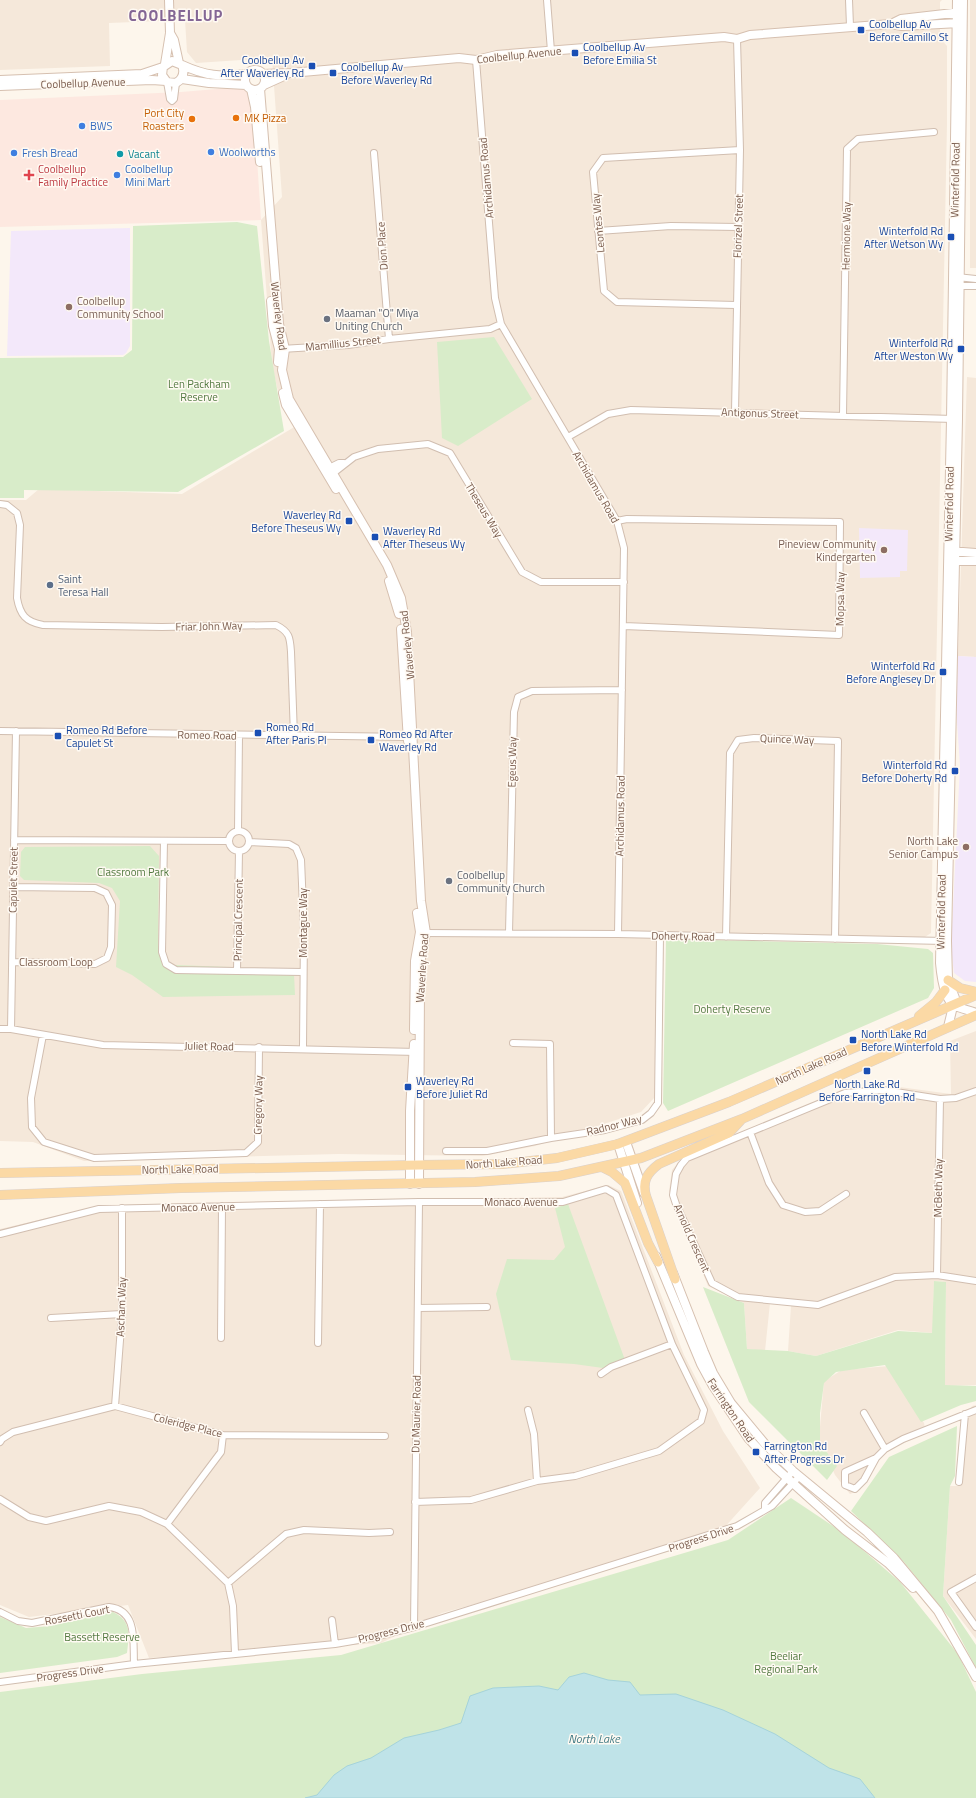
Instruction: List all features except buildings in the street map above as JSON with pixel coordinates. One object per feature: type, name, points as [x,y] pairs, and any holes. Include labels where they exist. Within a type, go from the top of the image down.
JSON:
[{"type":"main road","points":[[948,980],[960,988],[976,994]]},
{"type":"main road","points":[[912,1022],[936,1002],[945,990]]},
{"type":"main road","name":"North Lake Road","points":[[0,1173],[410,1165],[483,1165],[511,1164],[557,1158],[622,1143],[729,1102],[976,994]]},
{"type":"main road","name":"North Lake Road","points":[[0,1195],[180,1188],[420,1184],[543,1178],[627,1161],[742,1119],[976,1014]]},
{"type":"main road","points":[[676,1279],[646,1196],[644,1183],[646,1176],[649,1171],[659,1164],[730,1132],[742,1119]]},
{"type":"main road","points":[[602,1167],[612,1172],[625,1183],[648,1243],[658,1262]]},
{"type":"street","points":[[169,0],[170,33],[162,74],[167,81],[170,99],[172,102],[179,81],[184,72],[180,64],[174,40],[170,33]]},
{"type":"street","points":[[547,0],[551,51]]},
{"type":"street","points":[[849,0],[850,26]]},
{"type":"street","name":"Winterfold Road","points":[[953,1005],[948,1000],[941,977],[954,419],[960,23],[960,12],[957,0]]},
{"type":"street","name":"Winterfold Road","points":[[960,12],[963,0]]},
{"type":"street","name":"Coolbellup Avenue","points":[[890,24],[901,19],[960,12]]},
{"type":"street","name":"Coolbellup Avenue","points":[[262,74],[291,73],[459,58],[476,60],[497,55],[724,37],[737,39],[750,35],[850,26],[890,24],[902,26],[960,23]]},
{"type":"street","name":"Florizel Street","points":[[735,412],[740,150],[737,39]]},
{"type":"street","name":"Archidamus Road","points":[[476,60],[496,298],[501,324],[617,521],[624,548],[624,626],[618,934]]},
{"type":"street","points":[[164,66],[172,61],[200,73],[214,76],[247,74]]},
{"type":"street","name":"Coolbellup Avenue","points":[[0,86],[142,74],[164,66]]},
{"type":"street","points":[[167,81],[248,87],[262,87],[265,80],[260,71],[253,70],[247,74],[244,80],[248,87]]},
{"type":"street","name":"Coolbellup Avenue","points":[[262,87],[291,73]]},
{"type":"street","name":"Coolbellup Avenue","points":[[0,80],[97,79],[167,81]]},
{"type":"street","name":"Waverley Road","points":[[248,87],[255,107],[273,326],[282,349]]},
{"type":"street","name":"Waverley Road","points":[[262,87],[282,349],[282,370],[289,399],[329,472],[379,550],[401,598],[407,627],[411,737],[423,933],[415,961],[420,1184]]},
{"type":"street","name":"Hermione Way","points":[[843,416],[847,149],[858,139],[934,132]]},
{"type":"street","name":"Leontes Way","points":[[736,305],[617,302],[604,291],[593,172],[603,158],[740,150]]},
{"type":"street","name":"Dion Place","points":[[374,154],[389,339]]},
{"type":"street","points":[[598,231],[671,226],[738,227]]},
{"type":"street","points":[[956,282],[976,278]]},
{"type":"street","points":[[956,282],[976,286]]},
{"type":"street","name":"Mamillius Street","points":[[282,349],[348,345],[389,339],[490,329],[501,324]]},
{"type":"street","name":"Antigonus Street","points":[[568,437],[608,414],[631,410],[954,419]]},
{"type":"street","name":"Theseus Way","points":[[329,472],[339,463],[344,463],[354,457],[378,449],[428,444],[450,453],[522,572],[541,582],[624,582]]},
{"type":"street","name":"Friar John Way","points":[[0,504],[7,505],[17,513],[20,522],[17,598],[19,609],[25,619],[43,625],[276,625],[285,630],[290,639],[294,736]]},
{"type":"street","name":"Mopsa Way","points":[[617,521],[627,519],[840,522],[839,635],[624,626]]},
{"type":"street","points":[[951,551],[976,553]]},
{"type":"street","points":[[951,561],[976,561]]},
{"type":"street","name":"Egeus Way","points":[[509,934],[514,712],[518,697],[532,690],[622,690]]},
{"type":"street","name":"Romeo Road","points":[[0,731],[411,737]]},
{"type":"street","name":"Capulet Street","points":[[11,1029],[16,731]]},
{"type":"street","points":[[238,831],[239,735]]},
{"type":"street","name":"Quince Way","points":[[726,937],[730,753],[738,740],[754,738],[838,741],[835,939]]},
{"type":"street","points":[[238,831],[246,834],[249,842],[247,847],[239,851],[232,848],[228,841],[232,833],[238,831]]},
{"type":"street","points":[[14,840],[228,841]]},
{"type":"street","points":[[164,841],[162,952],[166,964],[176,970],[237,971]]},
{"type":"street","name":"Montague Way","points":[[249,842],[289,844],[296,848],[299,853],[303,879],[303,1048]]},
{"type":"street","name":"Principal Crescent","points":[[239,851],[237,971],[303,972]]},
{"type":"street","name":"Classroom Loop","points":[[12,962],[95,964],[107,958],[111,946],[112,905],[106,893],[95,888],[13,887]]},
{"type":"street","name":"Doherty Road","points":[[423,933],[618,934],[943,941]]},
{"type":"street","name":"Radnor Way","points":[[446,1151],[487,1151],[551,1138],[605,1130],[642,1120],[651,1113],[658,1103],[660,936]]},
{"type":"street","name":"Winterfold Road","points":[[943,941],[948,980],[955,998],[948,1027]]},
{"type":"street","points":[[953,1005],[976,1014]]},
{"type":"street","name":"Juliet Road","points":[[0,1029],[11,1029],[103,1045],[260,1047],[417,1052]]},
{"type":"street","name":"Gregory Way","points":[[43,1034],[32,1098],[32,1127],[44,1142],[94,1158],[246,1153],[258,1142],[260,1047]]},
{"type":"street","points":[[513,1043],[550,1044],[551,1138]]},
{"type":"street","name":"Waverley Road","points":[[410,1184],[417,1052]]},
{"type":"street","name":"Arnold Crescent","points":[[937,1275],[895,1277],[818,1304],[738,1297],[712,1283],[673,1195],[675,1179],[681,1165],[687,1158],[845,1094],[880,1090],[940,1099]]},
{"type":"street","points":[[940,1099],[956,1098],[976,1091]]},
{"type":"street","name":"McBeth Way","points":[[937,1275],[940,1099]]},
{"type":"street","points":[[750,1132],[769,1183],[783,1205],[805,1212],[820,1211],[846,1194]]},
{"type":"street","name":"Farrington Road","points":[[622,1143],[658,1262],[701,1364],[713,1386],[748,1438],[764,1456],[845,1530],[888,1563],[908,1582],[950,1633]]},
{"type":"street","name":"Farrington Road","points":[[627,1161],[676,1279],[704,1352],[724,1392],[753,1431],[796,1473],[867,1532],[894,1558],[938,1611],[976,1677]]},
{"type":"street","name":"Monaco Avenue","points":[[0,1234],[99,1209],[419,1202],[563,1202],[606,1189],[616,1195],[672,1344],[704,1410],[700,1421],[659,1451],[574,1476],[537,1481],[471,1500],[414,1502]]},
{"type":"street","name":"Du Maurier Road","points":[[414,1627],[414,1502],[419,1202]]},
{"type":"street","points":[[318,1343],[320,1204]]},
{"type":"street","points":[[221,1338],[222,1206]]},
{"type":"street","name":"Ascham Way","points":[[115,1406],[122,1314],[122,1208]]},
{"type":"street","points":[[937,1275],[976,1281]]},
{"type":"street","points":[[418,1308],[487,1307]]},
{"type":"street","points":[[51,1318],[122,1314]]},
{"type":"street","points":[[601,1374],[612,1367],[672,1344]]},
{"type":"street","name":"Coleridge Place","points":[[0,1442],[2,1438],[13,1432],[115,1406],[223,1436],[385,1436]]},
{"type":"street","points":[[528,1410],[534,1434],[537,1481]]},
{"type":"street","points":[[876,1458],[845,1472],[844,1485],[855,1489],[864,1480],[876,1458],[885,1449],[904,1439],[976,1410]]},
{"type":"street","points":[[864,1413],[885,1449]]},
{"type":"street","points":[[959,1482],[965,1414]]},
{"type":"street","points":[[167,1524],[221,1452],[223,1436]]},
{"type":"street","name":"Progress Drive","points":[[0,1682],[134,1664],[335,1644],[370,1638],[414,1627],[737,1526],[772,1506],[796,1473]]},
{"type":"street","points":[[0,1499],[29,1517],[46,1521],[109,1506],[141,1512],[167,1524],[228,1583],[233,1606],[235,1653]]},
{"type":"street","points":[[228,1583],[286,1534],[304,1530],[369,1533],[390,1532]]},
{"type":"street","points":[[976,1578],[951,1592],[976,1626]]},
{"type":"street","name":"Rossetti Court","points":[[0,1612],[18,1620],[32,1623],[109,1607],[122,1610],[129,1618],[132,1626],[134,1664]]},
{"type":"street","points":[[332,1620],[335,1644]]},
{"type":"shaded area","points":[[0,0],[942,0],[940,2],[940,38],[947,46],[947,124],[931,933],[925,937],[658,933],[655,1097],[641,1112],[535,1146],[483,1156],[338,1154],[84,1161],[33,1142],[0,1141],[0,500],[26,500],[39,489],[182,494],[296,426],[281,405],[272,365],[261,220],[282,197],[272,58],[196,63],[187,52],[185,20],[109,23],[110,66],[0,70]]},
{"type":"shaded area","points":[[970,0],[976,0],[976,268],[970,268]]},
{"type":"shaded area","points":[[241,87],[253,97],[261,220],[0,227],[0,100],[181,92]]},
{"type":"shaded area","name":"Coolbellup Community School","points":[[130,228],[130,346],[126,353],[123,355],[7,356],[11,231]]},
{"type":"shaded area","points":[[967,377],[976,378],[976,657],[958,656]]},
{"type":"shaded area","name":"Pineview Community Kindergarten","points":[[859,528],[908,530],[907,571],[900,571],[900,577],[860,578]]},
{"type":"shaded area","name":"North Lake Senior Campus","points":[[958,656],[976,657],[976,982],[965,981],[954,973],[952,956],[960,765],[956,708]]},
{"type":"shaded area","points":[[976,1031],[976,1385],[945,1386],[946,1282],[934,1281],[933,1333],[898,1330],[816,1356],[788,1351],[791,1306],[770,1303],[765,1351],[747,1349],[744,1303],[708,1286],[669,1191],[672,1170],[684,1156],[849,1088],[892,1086],[951,1094],[950,1041]]},
{"type":"shaded area","points":[[608,1185],[621,1191],[684,1355],[723,1431],[760,1488],[714,1539],[442,1613],[381,1643],[149,1658],[128,1605],[29,1617],[0,1605],[0,1229],[103,1205],[562,1197]]},
{"type":"shaded area","points":[[889,1366],[924,1423],[926,1433],[903,1442],[881,1456],[860,1490],[850,1494],[835,1475],[819,1438],[824,1381],[842,1370]]},
{"type":"shaded area","points":[[976,1405],[976,1639],[943,1596],[950,1486],[961,1486],[966,1418],[972,1406]]},
{"type":"green space","name":"Len Packham Reserve","points":[[237,222],[257,226],[269,341],[284,431],[178,492],[24,490],[24,498],[0,498],[0,358],[123,357],[132,350],[133,226]]},
{"type":"green space","points":[[494,337],[532,399],[458,446],[442,438],[437,342]]},
{"type":"green space","name":"Classroom Park","points":[[150,846],[159,856],[158,945],[161,960],[175,965],[230,967],[294,974],[295,995],[163,997],[132,975],[116,967],[120,901],[112,888],[99,883],[24,880],[20,876],[21,852],[25,847]]},
{"type":"green space","name":"Doherty Reserve","points":[[666,939],[877,944],[928,949],[933,953],[934,988],[928,998],[668,1111],[663,1103]]},
{"type":"green space","points":[[568,1204],[625,1360],[603,1368],[574,1364],[511,1360],[496,1294],[507,1259],[554,1260],[565,1247],[555,1208]]},
{"type":"green space","points":[[934,1281],[946,1282],[945,1385],[976,1386],[976,1401],[961,1405],[921,1422],[885,1365],[836,1372],[824,1383],[820,1413],[820,1443],[837,1466],[827,1480],[749,1402],[703,1287],[744,1303],[747,1349],[788,1351],[816,1356],[898,1331],[932,1333]]},
{"type":"green space","points":[[957,1426],[955,1476],[950,1486],[943,1596],[976,1645],[976,1668],[951,1620],[904,1562],[851,1511],[889,1457]]},
{"type":"green space","name":"Beeliar Regional Park","points":[[791,1498],[842,1532],[900,1582],[958,1654],[976,1692],[976,1798],[0,1798],[0,1692],[142,1674],[341,1655],[728,1540]]},
{"type":"green space","name":"Bassett Reserve","points":[[113,1612],[123,1620],[128,1629],[127,1653],[117,1657],[0,1673],[0,1617],[26,1628],[51,1626]]},
{"type":"water","name":"North Lake","points":[[584,1673],[608,1680],[630,1682],[640,1695],[676,1694],[723,1710],[775,1734],[829,1768],[860,1779],[875,1798],[305,1798],[317,1795],[334,1775],[347,1766],[371,1758],[404,1738],[461,1723],[470,1696],[493,1688],[539,1686],[558,1690],[569,1677]]},
{"type":"place","name":"Coolbellup Av Before Camillo St","points":[[861,30]]},
{"type":"place","name":"Coolbellup Av Before Emilia St","points":[[575,53]]},
{"type":"place","name":"Coolbellup Av After Waverley Rd","points":[[312,66]]},
{"type":"place","name":"Coolbellup Av Before Waverley Rd","points":[[333,73]]},
{"type":"place","name":"MK Pizza","points":[[236,118]]},
{"type":"place","name":"Port City Roasters","points":[[192,119]]},
{"type":"place","name":"BWS","points":[[82,126]]},
{"type":"place","name":"Woolworths","points":[[211,152]]},
{"type":"place","name":"Fresh Bread","points":[[14,153]]},
{"type":"place","name":"Vacant","points":[[120,154]]},
{"type":"place","name":"Coolbellup Family Practice","points":[[29,175]]},
{"type":"place","name":"Coolbellup Mini Mart","points":[[117,175]]},
{"type":"place","name":"Winterfold Rd After Wetson Wy","points":[[951,237]]},
{"type":"place","name":"Coolbellup Community School","points":[[69,307]]},
{"type":"place","name":"Maaman \"O\" Miya Uniting Church","points":[[327,319]]},
{"type":"place","name":"Winterfold Rd After Weston Wy","points":[[961,349]]},
{"type":"place","name":"Waverley Rd Before Theseus Wy","points":[[349,521]]},
{"type":"place","name":"Waverley Rd After Theseus Wy","points":[[375,537]]},
{"type":"place","name":"Pineview Community Kindergarten","points":[[884,550]]},
{"type":"place","name":"Saint Teresa Hall","points":[[50,585]]},
{"type":"place","name":"Winterfold Rd Before Anglesey Dr","points":[[943,672]]},
{"type":"place","name":"Romeo Rd After Paris Pl","points":[[258,733]]},
{"type":"place","name":"Romeo Rd Before Capulet St","points":[[58,736]]},
{"type":"place","name":"Romeo Rd After Waverley Rd","points":[[371,740]]},
{"type":"place","name":"Winterfold Rd Before Doherty Rd","points":[[955,771]]},
{"type":"place","name":"North Lake Senior Campus","points":[[966,847]]},
{"type":"place","name":"Coolbellup Community Church","points":[[449,881]]},
{"type":"place","name":"North Lake Rd Before Winterfold Rd","points":[[853,1040]]},
{"type":"place","name":"North Lake Rd Before Farrington Rd","points":[[867,1071]]},
{"type":"place","name":"Waverley Rd Before Juliet Rd","points":[[408,1087]]},
{"type":"place","name":"Farrington Rd After Progress Dr","points":[[756,1452]]},
{"type":"district","name":"COOLBELLUP","points":[[176,15]]}]
